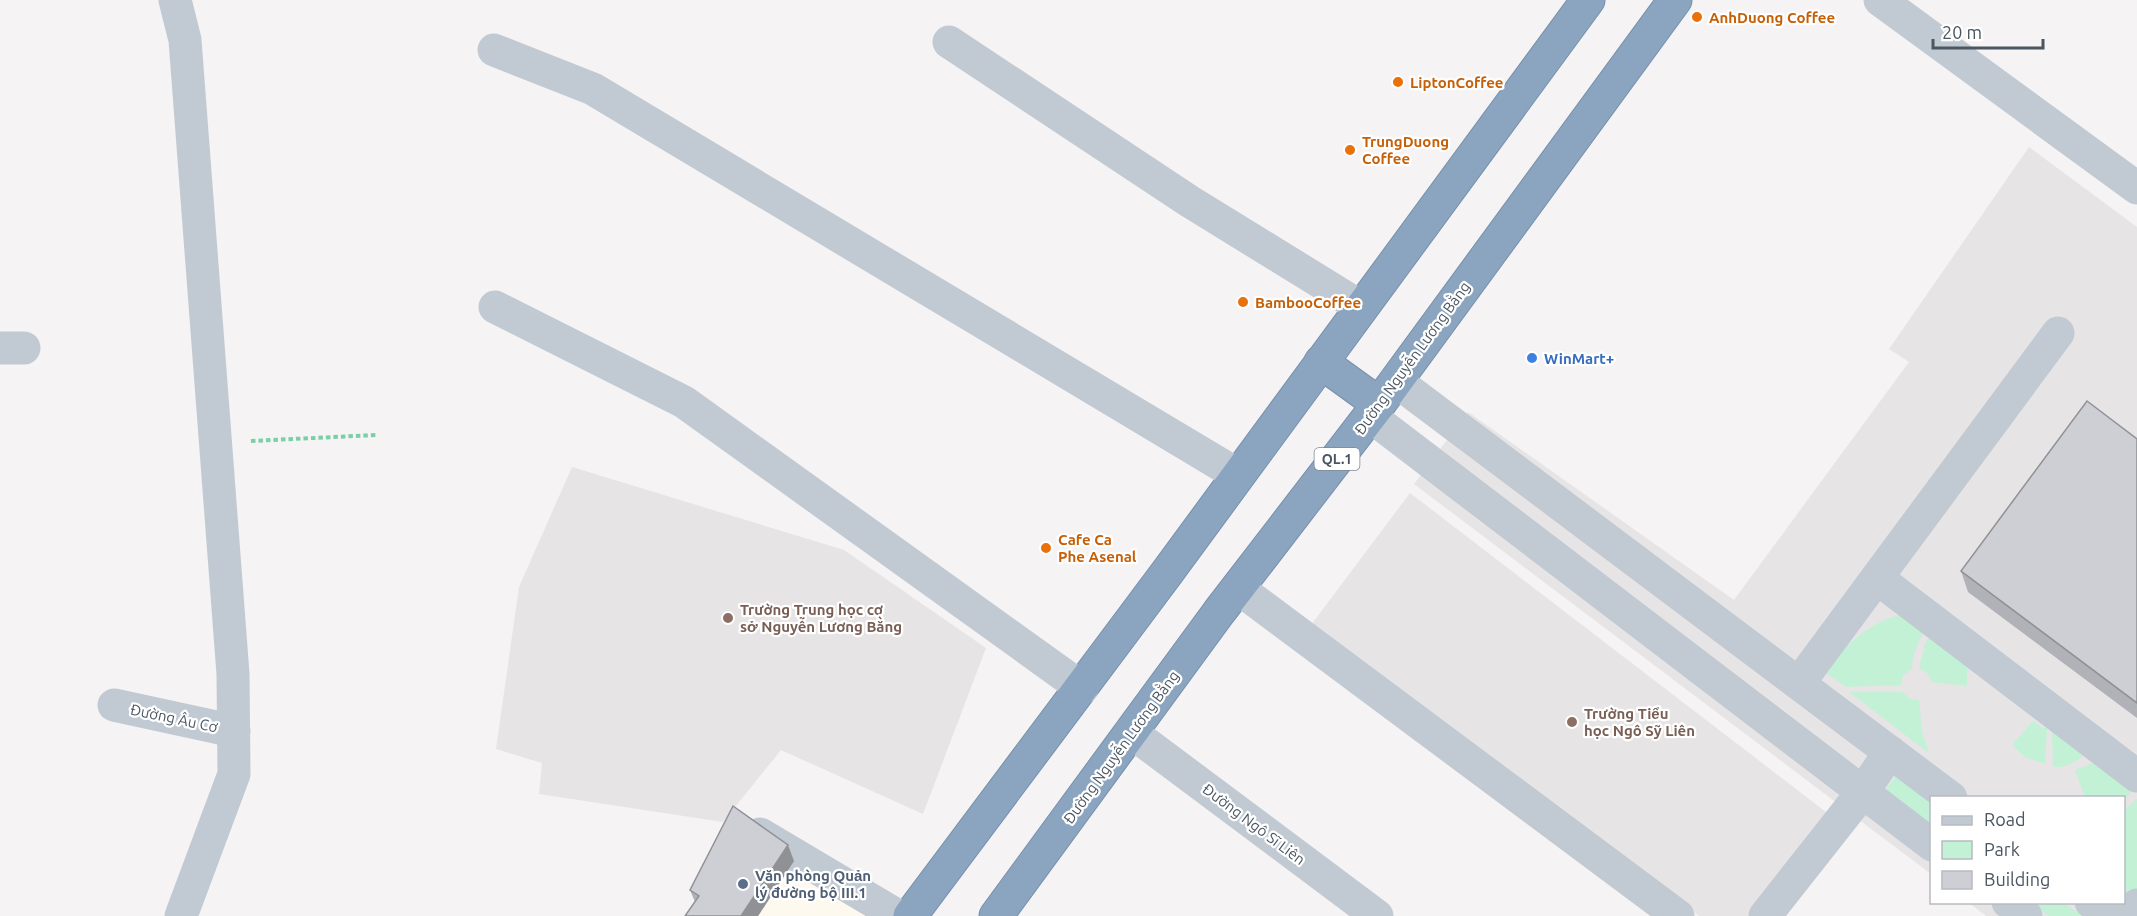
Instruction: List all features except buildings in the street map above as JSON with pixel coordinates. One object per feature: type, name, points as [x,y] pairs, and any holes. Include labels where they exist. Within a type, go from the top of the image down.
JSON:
[{"type":"highway","points":[[910,916],[1082,688],[1588,0]]},
{"type":"highway","name":"Đường Nguyễn Lương Bằng","points":[[996,916],[1238,588],[1382,400],[1676,0]]},
{"type":"highway","points":[[1321,362],[1382,400]]},
{"type":"street","points":[[175,0],[185,40],[233,674],[234,731],[234,774],[181,916]]},
{"type":"street","points":[[1880,0],[2137,188]]},
{"type":"street","points":[[949,42],[1189,201],[1361,307]]},
{"type":"street","points":[[494,50],[593,89],[1238,475]]},
{"type":"street","points":[[495,307],[684,402],[1082,688]]},
{"type":"street","points":[[1799,683],[2058,333]]},
{"type":"street","points":[[1382,400],[1799,683],[1948,796]]},
{"type":"street","points":[[1382,400],[1862,793],[1930,844]]},
{"type":"street","points":[[1877,578],[2137,776]]},
{"type":"street","points":[[1238,588],[1678,916]]},
{"type":"street","name":"Đường Âu Cơ","points":[[114,705],[234,731]]},
{"type":"street","name":"Đường Ngô Sĩ Liên","points":[[1131,732],[1377,916]]},
{"type":"street","points":[[1765,916],[1862,793],[1890,752]]},
{"type":"street","points":[[760,834],[898,916]]},
{"type":"street","points":[[2009,904],[2026,916]]},
{"type":"street","points":[[2092,904],[2109,916]]},
{"type":"street","points":[[2128,916],[2137,904]]},
{"type":"path","points":[[215,442],[376,435]]},
{"type":"shaded area","points":[[2029,147],[2137,227],[2137,916],[1986,916],[1970,904],[2125,904],[2125,796],[1930,796],[1930,873],[1414,484],[1468,412],[1734,600],[1909,362],[1889,349]]},
{"type":"shaded area","name":"Trường Trung học cơ sở Nguyễn Lương Bằng","points":[[572,467],[844,550],[986,648],[923,814],[781,750],[723,822],[539,794],[542,763],[496,749],[519,587]]},
{"type":"shaded area","name":"Trường Tiểu học Ngô Sỹ Liên","points":[[1410,493],[1830,815],[1751,916],[1699,916],[1308,629]]},
{"type":"shaded area","name":"Văn phòng Quản lý đường bộ III.1","points":[[739,823],[865,913],[863,916],[702,916]]},
{"type":"green space","points":[[1909,613],[1928,623],[1915,650],[1912,669],[1903,675],[1901,685],[1846,687],[1823,671],[1861,634],[1883,621]]},
{"type":"green space","points":[[1930,636],[1969,664],[1967,686],[1932,682],[1927,673],[1919,668],[1925,644]]},
{"type":"green space","points":[[1849,692],[1902,692],[1910,699],[1919,700],[1922,732],[1929,753]]},
{"type":"green space","points":[[2033,721],[2042,728],[2047,728],[2045,764],[2025,757],[2012,745]]},
{"type":"green space","points":[[2052,730],[2089,751],[2069,765],[2053,767]]},
{"type":"green space","points":[[2096,762],[2137,784],[2125,800],[2125,796],[2085,796],[2075,770]]},
{"type":"green space","points":[[1896,776],[1930,801],[1930,827],[1884,792]]},
{"type":"green space","points":[[2137,799],[2137,892],[2125,901],[2125,809]]},
{"type":"green space","points":[[2032,904],[2065,904],[2082,916],[2049,916]]},
{"type":"place","name":"AnhDuong Coffee","points":[[1697,17]]},
{"type":"place","name":"LiptonCoffee","points":[[1398,82]]},
{"type":"place","name":"TrungDuong Coffee","points":[[1350,150]]},
{"type":"place","name":"BambooCoffee","points":[[1243,302]]},
{"type":"place","name":"WinMart+","points":[[1532,358]]},
{"type":"place","name":"Cafe Ca Phe Asenal","points":[[1046,548]]},
{"type":"place","name":"Trường Trung học cơ sở Nguyễn Lương Bằng","points":[[728,618]]},
{"type":"place","name":"Trường Tiểu học Ngô Sỹ Liên","points":[[1572,722]]},
{"type":"place","name":"Văn phòng Quản lý đường bộ III.1","points":[[743,884]]}]
